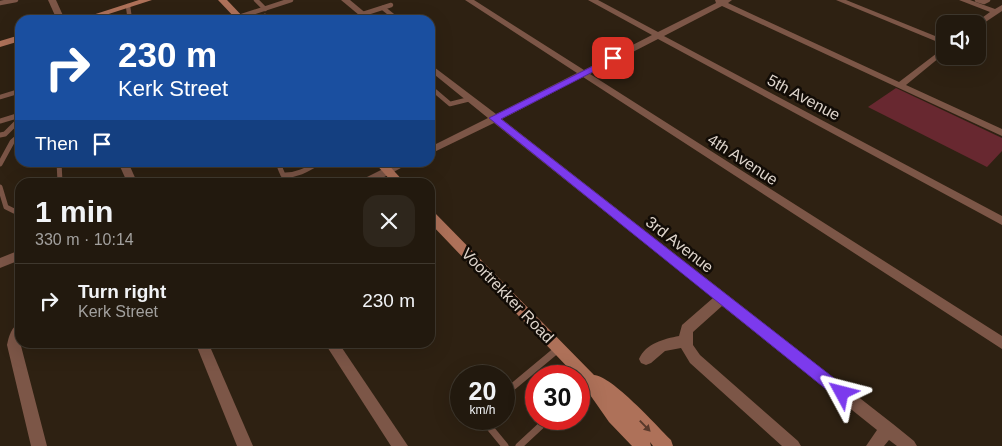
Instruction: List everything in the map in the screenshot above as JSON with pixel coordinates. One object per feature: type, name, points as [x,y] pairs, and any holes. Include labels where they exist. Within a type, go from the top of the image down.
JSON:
[{"type":"main road","points":[[98,15],[148,0]]},
{"type":"main road","points":[[222,0],[236,15]]},
{"type":"main road","points":[[0,44],[15,40]]},
{"type":"main road","points":[[384,167],[394,178]]},
{"type":"main road","name":"Voortrekker Road","points":[[435,220],[576,365]]},
{"type":"main road","name":"Voortrekker Road","points":[[590,378],[625,405],[665,446]]},
{"type":"main road","name":"Voortrekker Road","points":[[590,381],[615,416],[643,446]]},
{"type":"street","points":[[52,0],[58,15]]},
{"type":"street","points":[[345,0],[363,14]]},
{"type":"street","name":"4th Avenue","points":[[469,0],[1002,344]]},
{"type":"street","name":"5th Avenue","points":[[592,0],[1002,221]]},
{"type":"street","points":[[840,0],[936,39]]},
{"type":"street","points":[[963,0],[999,9]]},
{"type":"street","points":[[435,148],[658,36],[722,1],[1002,133]]},
{"type":"street","points":[[986,19],[999,9]]},
{"type":"street","points":[[900,85],[936,56]]},
{"type":"street","name":"3rd Avenue","points":[[435,71],[909,446]]},
{"type":"street","points":[[375,178],[398,167]]},
{"type":"street","points":[[0,263],[15,258]]},
{"type":"street","points":[[722,298],[687,329],[685,341],[695,359],[793,446]]},
{"type":"street","points":[[15,340],[14,345],[39,446]]},
{"type":"street","points":[[646,359],[661,346],[685,341]]},
{"type":"street","points":[[203,348],[246,446]]},
{"type":"street","points":[[334,348],[400,446]]},
{"type":"street","points":[[874,446],[888,429]]},
{"type":"lane","points":[[0,3],[16,0]]},
{"type":"lane","points":[[256,0],[265,9]]},
{"type":"lane","points":[[250,15],[291,0]]},
{"type":"lane","points":[[978,0],[984,2],[988,0]]},
{"type":"lane","points":[[363,14],[391,5]]},
{"type":"lane","points":[[128,6],[129,15]]},
{"type":"lane","points":[[383,8],[392,15]]},
{"type":"lane","points":[[0,97],[15,92]]},
{"type":"lane","points":[[435,92],[450,104],[470,99]]},
{"type":"lane","points":[[0,121],[15,118]]},
{"type":"lane","points":[[0,135],[5,134],[15,123]]},
{"type":"lane","points":[[0,164],[15,139]]},
{"type":"lane","points":[[280,167],[283,175],[290,176],[309,167]]},
{"type":"lane","points":[[0,187],[6,207],[15,211]]},
{"type":"lane","points":[[515,385],[560,348]]},
{"type":"lane","points":[[492,430],[505,446]]},
{"type":"lane","points":[[519,446],[536,430]]},
{"type":"shaded area","points":[[896,88],[1002,138],[1002,151],[987,167],[868,107]]},
{"type":"route","points":[[613,58],[494,118],[842,393]]}]
